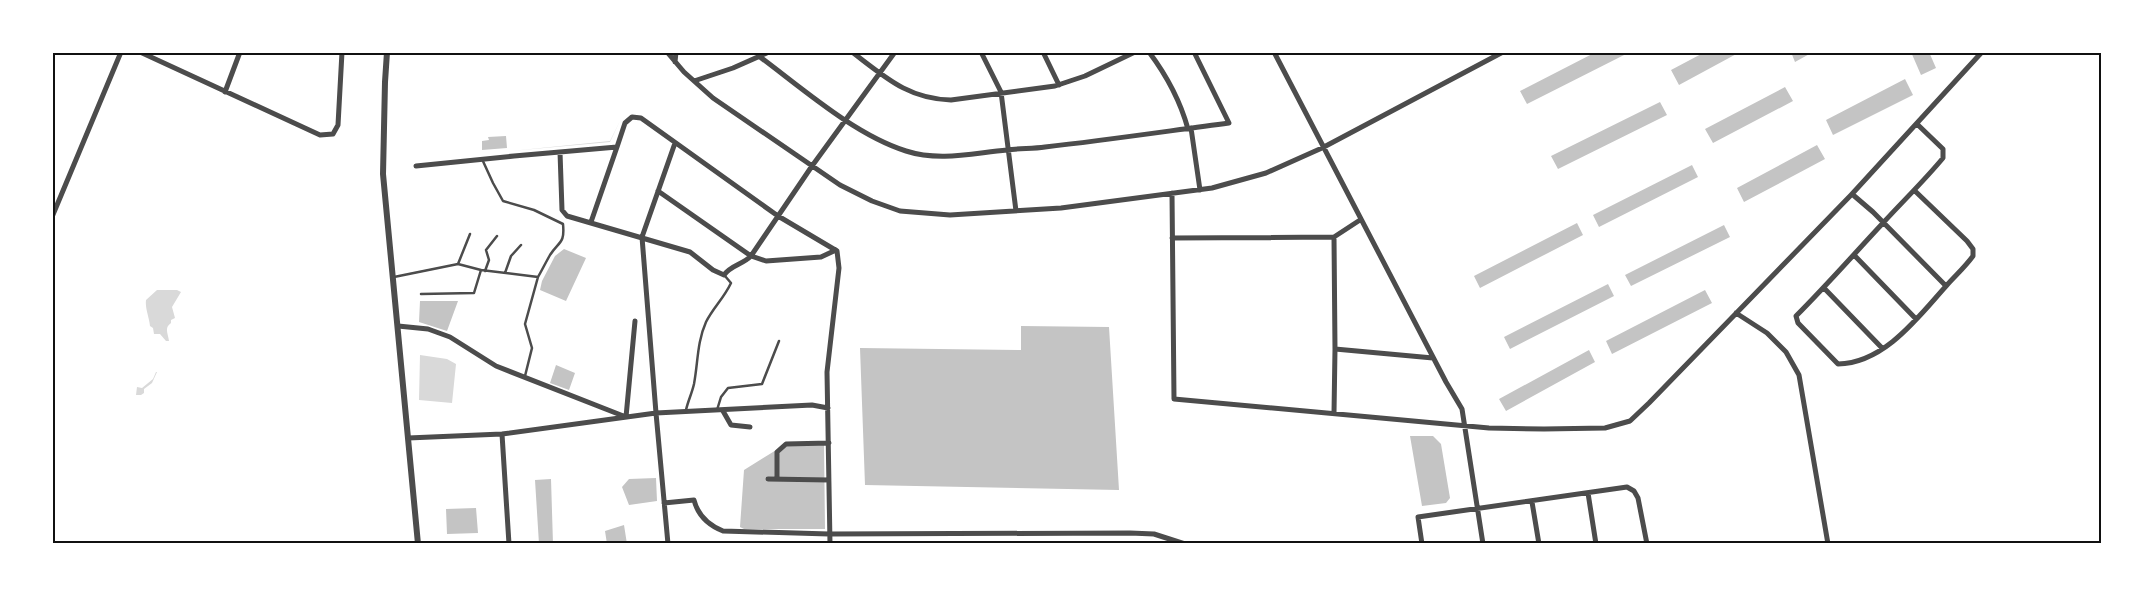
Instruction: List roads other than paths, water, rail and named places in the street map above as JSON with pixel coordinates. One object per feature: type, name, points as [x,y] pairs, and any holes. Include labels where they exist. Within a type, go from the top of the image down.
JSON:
[{"type":"street","points":[[52,217],[121,52]]},
{"type":"street","points":[[140,52],[320,135],[333,134],[338,124],[342,52]]},
{"type":"street","points":[[225,92],[240,52]]},
{"type":"street","points":[[667,52],[713,98],[840,185],[872,202],[900,211],[950,216],[1061,208],[1200,190],[1266,173],[1322,148],[1503,52]]},
{"type":"street","points":[[675,62],[676,52]]},
{"type":"street","points":[[694,81],[733,68],[770,52]]},
{"type":"street","points":[[852,52],[902,89],[935,100],[951,100],[1059,85],[1085,76],[1135,52]]},
{"type":"street","points":[[560,152],[562,210],[567,216],[690,252],[713,270],[724,275],[729,268],[744,264],[751,256],[812,166],[895,52]]},
{"type":"street","points":[[981,52],[1001,92],[1016,211]]},
{"type":"street","points":[[1043,52],[1059,85]]},
{"type":"street","points":[[1149,52],[1171,85],[1190,128],[1200,190]]},
{"type":"street","points":[[760,57],[881,142],[907,152],[930,156],[962,156],[1230,123],[1194,52]]},
{"type":"street","points":[[1274,52],[1322,148],[1462,409],[1483,544]]},
{"type":"street","points":[[1172,193],[1174,399],[1489,428],[1604,428],[1630,421],[1852,194],[1982,52]]},
{"type":"street","points":[[387,53],[383,174],[418,544]]},
{"type":"street","points":[[591,222],[625,122],[632,117],[641,118],[778,216],[836,250]]},
{"type":"street","points":[[1915,191],[1967,241],[1972,249],[1973,256],[1892,343],[1848,364],[1838,364],[1798,323],[1796,316],[1855,256],[1943,158],[1944,149],[1917,124]]},
{"type":"street","points":[[668,544],[642,237],[675,143]]},
{"type":"street","points":[[416,166],[519,155],[617,148]]},
{"type":"street","points":[[658,191],[751,256],[766,261],[821,257],[836,250]]},
{"type":"street","points":[[1852,194],[1884,222],[1946,286]]},
{"type":"street","points":[[1172,238],[1334,237],[1360,220]]},
{"type":"street","points":[[1334,237],[1334,413]]},
{"type":"street","points":[[830,544],[827,372],[839,268],[836,250]]},
{"type":"street","points":[[1855,256],[1916,319]]},
{"type":"street","points":[[1824,288],[1882,348]]},
{"type":"street","points":[[1736,313],[1767,334],[1786,352],[1799,375],[1828,544]]},
{"type":"street","points":[[626,417],[635,321]]},
{"type":"street","points":[[398,326],[428,329],[450,337],[496,366],[626,417]]},
{"type":"street","points":[[1335,349],[1433,358]]},
{"type":"street","points":[[408,438],[502,434],[656,413],[812,405],[828,408]]},
{"type":"street","points":[[723,411],[731,425],[750,427]]},
{"type":"street","points":[[502,434],[509,544]]},
{"type":"street","points":[[777,479],[777,452],[786,444],[829,443]]},
{"type":"street","points":[[768,480],[829,480]]},
{"type":"street","points":[[1422,544],[1418,517],[1628,487],[1634,491],[1638,498],[1647,544]]},
{"type":"street","points":[[1588,493],[1596,544]]},
{"type":"street","points":[[664,503],[694,500],[700,515],[710,526],[723,531],[829,534],[1130,533],[1154,534],[1185,544]]},
{"type":"street","points":[[1532,502],[1539,544]]},
{"type":"lane","points":[[482,159],[492,183],[503,201],[534,210],[563,224]]},
{"type":"lane","points":[[525,376],[532,348],[525,324],[538,276],[551,253],[560,245],[564,236],[563,224],[567,216]]},
{"type":"lane","points":[[458,264],[470,234]]},
{"type":"lane","points":[[485,271],[489,260],[486,250],[496,236]]},
{"type":"lane","points":[[505,273],[511,256],[521,244]]},
{"type":"lane","points":[[394,277],[458,264],[485,271],[538,276]]},
{"type":"lane","points":[[421,294],[474,293],[481,270]]},
{"type":"lane","points":[[685,413],[694,383],[698,346],[705,323],[717,303],[726,295],[731,284],[724,275]]},
{"type":"lane","points":[[716,411],[721,397],[728,388],[762,384],[779,341]]}]
